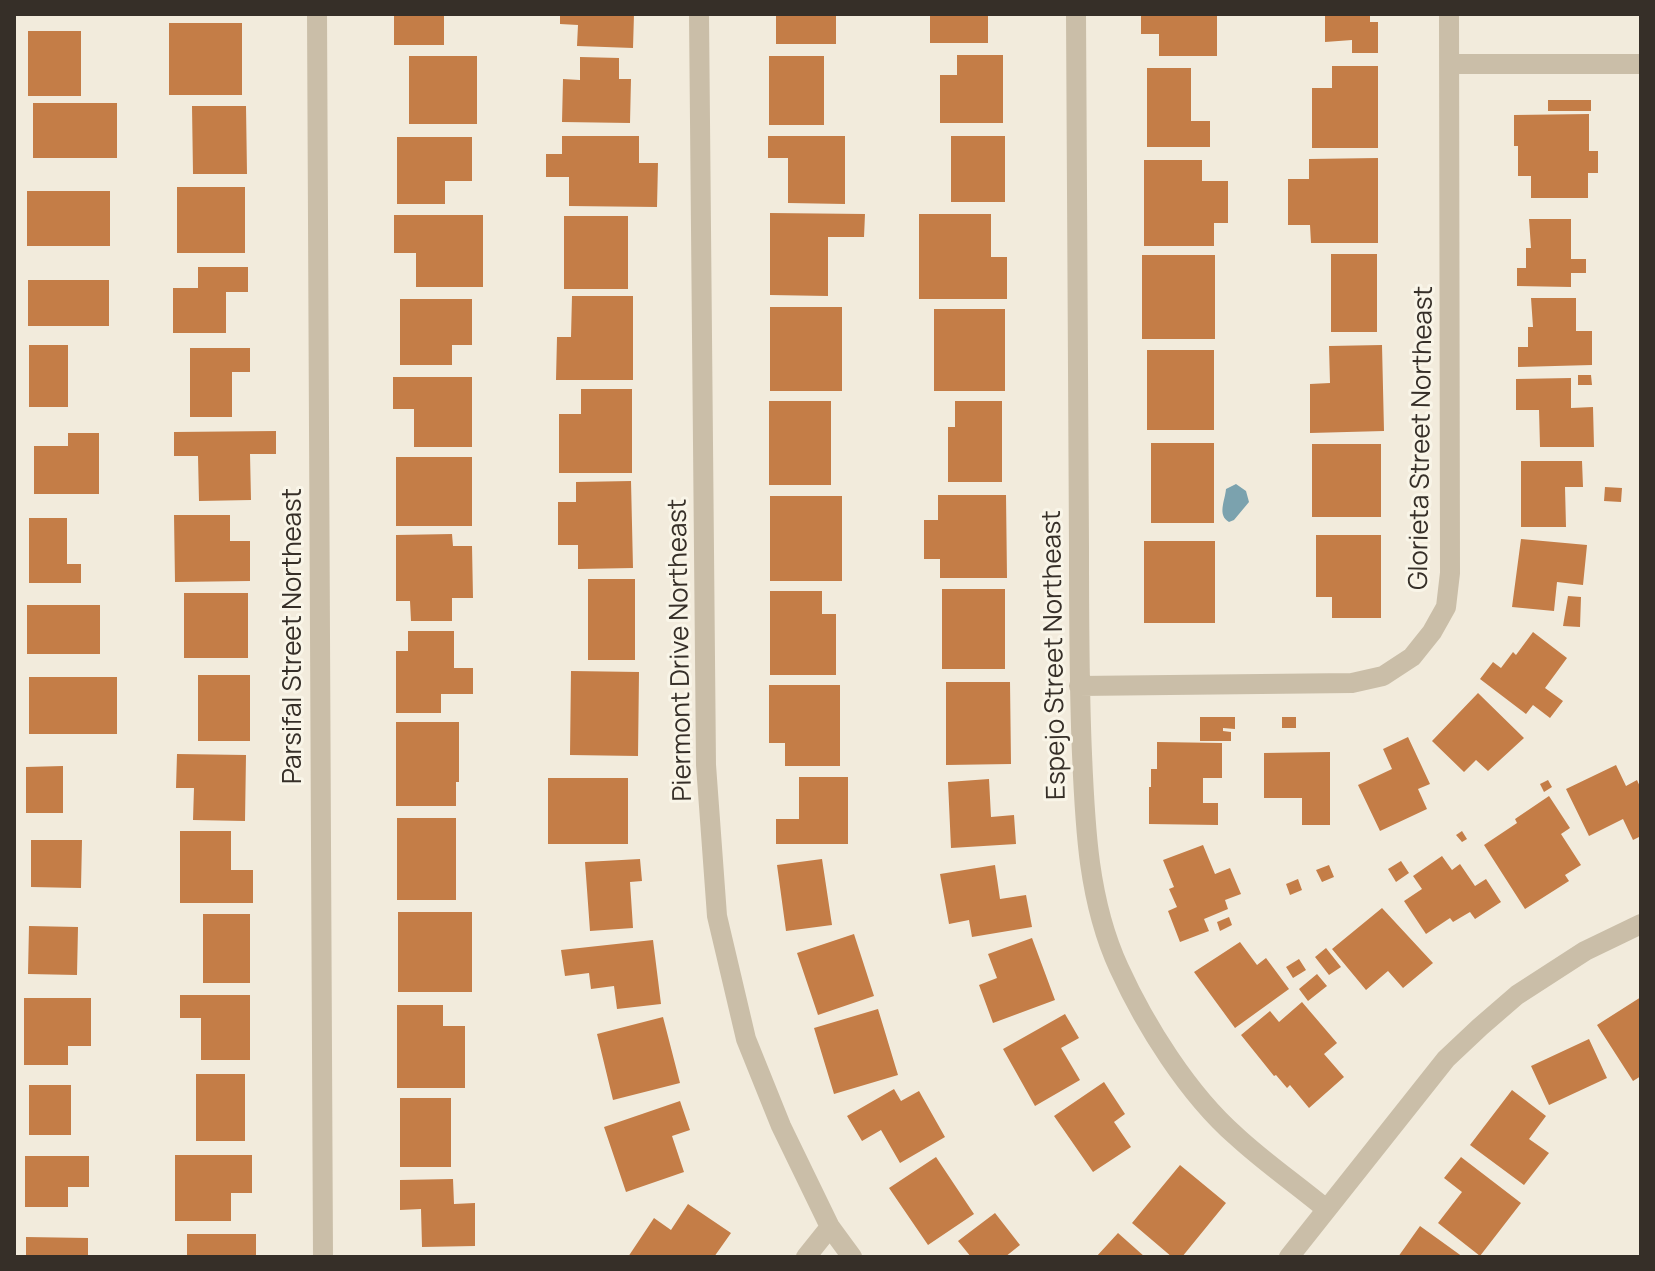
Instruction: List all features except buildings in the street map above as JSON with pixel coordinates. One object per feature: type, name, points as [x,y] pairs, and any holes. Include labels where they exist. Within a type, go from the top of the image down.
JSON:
[{"type":"street","name":"Parsifal Street Northeast","points":[[317,14],[323,1257]]},
{"type":"street","name":"Piermont Drive Northeast","points":[[699,14],[706,765],[717,916],[746,1039],[781,1126],[830,1227],[852,1257]]},
{"type":"street","name":"Espejo Street Northeast","points":[[1076,14],[1079,686],[1089,863],[1117,965],[1141,1012],[1197,1093],[1234,1135],[1326,1209]]},
{"type":"street","name":"Glorieta Street Northeast","points":[[1079,686],[1352,683],[1383,676],[1412,657],[1432,632],[1446,607],[1450,573],[1449,14]]},
{"type":"street","points":[[1450,64],[1641,64]]},
{"type":"street","points":[[1289,1257],[1446,1059],[1517,995],[1585,951],[1641,924]]},
{"type":"street","points":[[806,1257],[830,1227]]},
{"type":"water","points":[[1236,484],[1246,491],[1249,502],[1229,522],[1223,516],[1223,503],[1226,489]]}]
